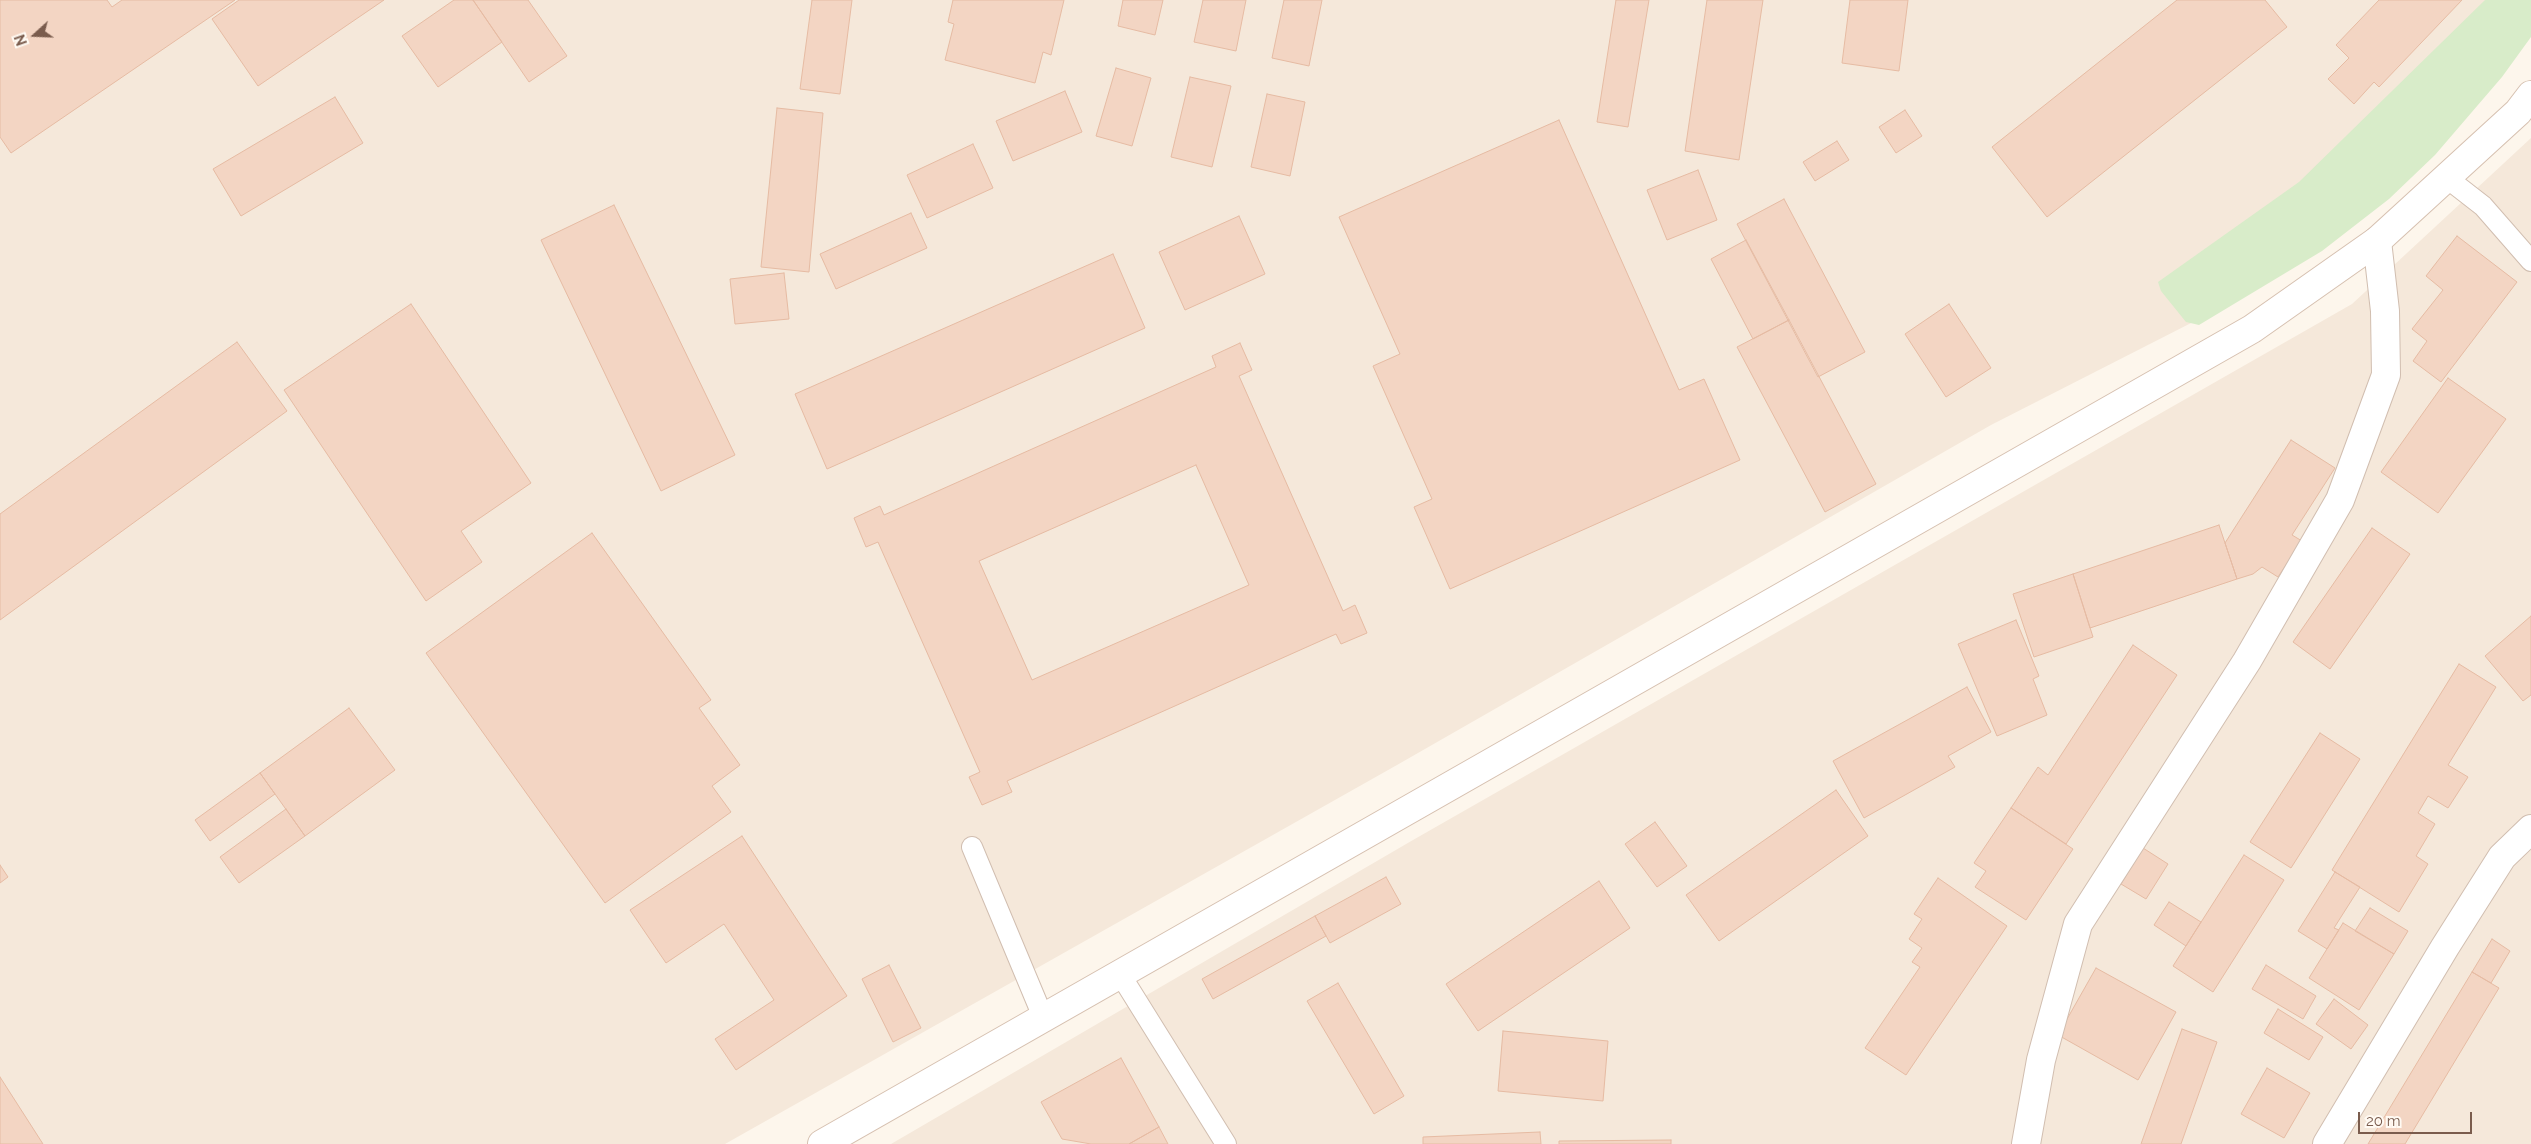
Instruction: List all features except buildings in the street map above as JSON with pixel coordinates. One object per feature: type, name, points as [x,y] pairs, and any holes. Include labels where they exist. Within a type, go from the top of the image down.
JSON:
[{"type":"street","points":[[822,1144],[2252,329],[2377,242],[2518,112],[2531,95]]},
{"type":"street","points":[[2026,1144],[2041,1060],[2078,924],[2247,661],[2340,500],[2386,375],[2385,311],[2377,242]]},
{"type":"street","points":[[2327,1144],[2445,947],[2502,857],[2531,828]]},
{"type":"lane","points":[[2447,178],[2483,206],[2531,261]]},
{"type":"lane","points":[[972,847],[1043,1018]]},
{"type":"lane","points":[[1120,974],[1226,1144]]},
{"type":"shaded area","points":[[0,0],[2531,0],[2195,321],[1991,425],[1397,765],[725,1144],[0,1144]]},
{"type":"shaded area","points":[[2531,138],[2531,1144],[891,1144],[1413,840],[2352,304]]},
{"type":"green space","points":[[2485,0],[2531,0],[2531,37],[2502,77],[2435,155],[2389,199],[2322,251],[2199,325],[2186,322],[2161,291],[2158,282],[2299,182]]}]
